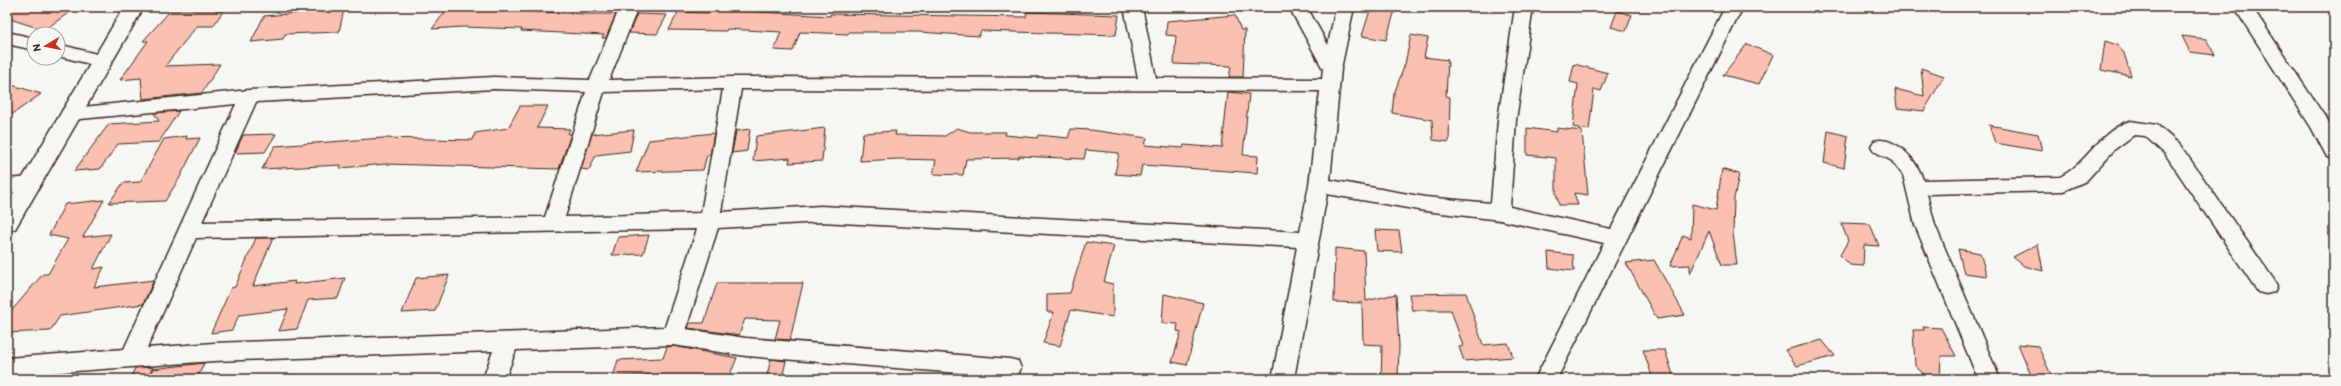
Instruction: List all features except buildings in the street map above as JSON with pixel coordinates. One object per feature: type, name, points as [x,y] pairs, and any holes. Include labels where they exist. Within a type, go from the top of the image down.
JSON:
[{"type":"street","points":[[7,223],[134,7]]},
{"type":"street","points":[[553,224],[597,86],[629,7]]},
{"type":"street","points":[[1133,7],[1148,85]]},
{"type":"street","points":[[1298,7],[1332,77]]},
{"type":"street","points":[[1283,379],[1310,240],[1319,185],[1332,77],[1345,7]]},
{"type":"street","points":[[1500,212],[1507,120],[1524,7]]},
{"type":"street","points":[[1546,379],[1734,7]]},
{"type":"street","points":[[2244,7],[2320,125],[2334,152]]},
{"type":"street","points":[[7,38],[26,42]]},
{"type":"street","points":[[66,52],[102,61]]},
{"type":"street","points":[[70,114],[249,96],[387,90],[494,83],[597,86],[733,83],[1148,85],[1332,77]]},
{"type":"street","points":[[672,336],[710,220],[733,83]]},
{"type":"street","points":[[132,358],[249,96]]},
{"type":"street","points":[[1916,187],[2063,184],[2079,176],[2108,144],[2130,128],[2150,130],[2173,150],[2266,286]]},
{"type":"street","points":[[1881,146],[1899,156],[1912,174],[1926,225],[1989,379]]},
{"type":"street","points":[[8,187],[30,184]]},
{"type":"street","points":[[1319,185],[1425,204],[1500,212],[1617,238]]},
{"type":"street","points":[[189,230],[666,223],[822,214],[1310,240]]},
{"type":"street","points":[[7,367],[214,352],[672,336],[746,347],[1010,368]]},
{"type":"street","points":[[494,379],[508,341]]}]
